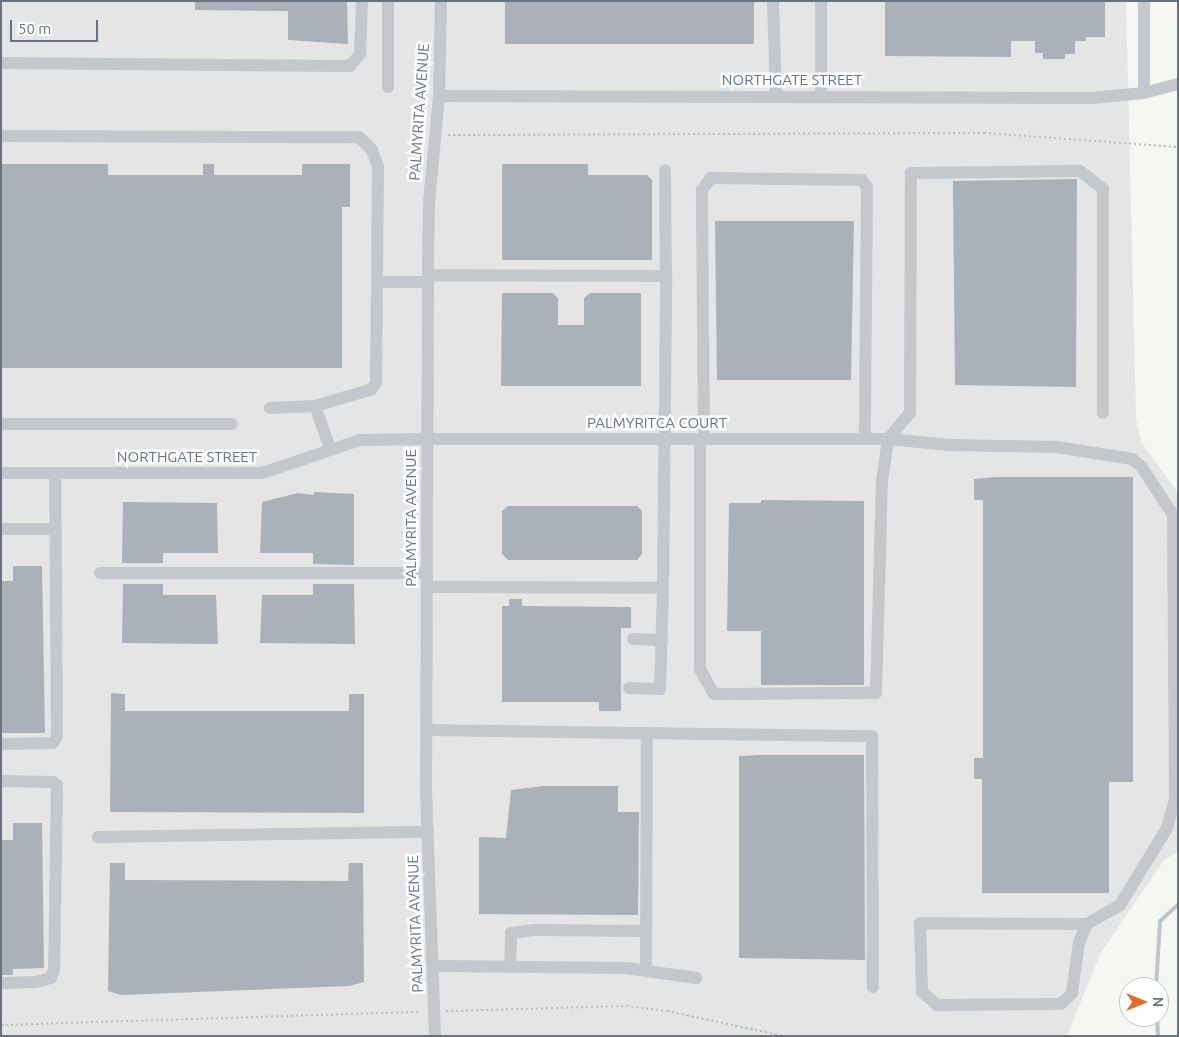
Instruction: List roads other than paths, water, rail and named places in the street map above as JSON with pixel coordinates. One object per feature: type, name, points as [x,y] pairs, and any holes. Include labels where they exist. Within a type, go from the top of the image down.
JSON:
[{"type":"street","points":[[1,63],[350,66],[360,54],[362,1]]},
{"type":"street","points":[[388,1],[388,88]]},
{"type":"street","name":"PALMYRITA AVENUE","points":[[435,1036],[428,832],[427,439],[429,202],[440,96],[441,1]]},
{"type":"street","points":[[773,1],[776,96]]},
{"type":"street","points":[[821,1],[822,96]]},
{"type":"street","points":[[1144,1],[1144,93]]},
{"type":"street","name":"NORTHGATE STREET","points":[[440,96],[1091,98],[1144,93],[1178,84]]},
{"type":"street","points":[[1,136],[359,137],[372,150],[378,167],[376,382],[372,390],[315,406],[270,408]]},
{"type":"street","points":[[629,688],[660,689],[665,439],[665,170]]},
{"type":"street","points":[[865,439],[867,187],[862,180],[711,178],[702,190],[700,669],[714,694],[876,693],[878,548],[888,439],[910,413],[911,173],[1080,171],[1103,189],[1103,413]]},
{"type":"street","points":[[377,282],[428,279],[666,276]]},
{"type":"street","points":[[315,406],[330,448]]},
{"type":"street","points":[[1,424],[232,424]]},
{"type":"street","name":"NORTHGATE STREET","points":[[1,473],[262,473],[330,448],[360,440],[427,439]]},
{"type":"street","name":"PALMYRITCA COURT","points":[[427,439],[888,439],[950,445],[1057,447],[1132,460],[1141,466],[1173,515],[1175,800],[1166,828],[1120,905],[1087,924]]},
{"type":"street","points":[[1,744],[53,743],[58,736],[55,474]]},
{"type":"street","points":[[1,529],[56,529]]},
{"type":"street","points":[[100,573],[427,573]]},
{"type":"street","points":[[427,587],[663,588]]},
{"type":"street","points":[[633,640],[662,640]]},
{"type":"street","points":[[427,730],[872,736],[873,987]]},
{"type":"street","points":[[646,970],[647,732]]},
{"type":"street","points":[[1,781],[53,782],[58,785],[54,969],[51,978],[35,982],[1,983]]},
{"type":"street","points":[[98,837],[428,832]]},
{"type":"street","points":[[920,923],[1087,924],[1079,942],[1072,993],[1061,1004],[937,1005],[922,992],[920,923]]},
{"type":"street","points":[[510,967],[511,934],[535,930],[646,931]]},
{"type":"street","points":[[433,966],[646,970],[696,978]]},
{"type":"waterway","points":[[1157,977],[1160,921],[1178,905]]},
{"type":"waterway","points":[[1158,1027],[1158,1036]]}]
